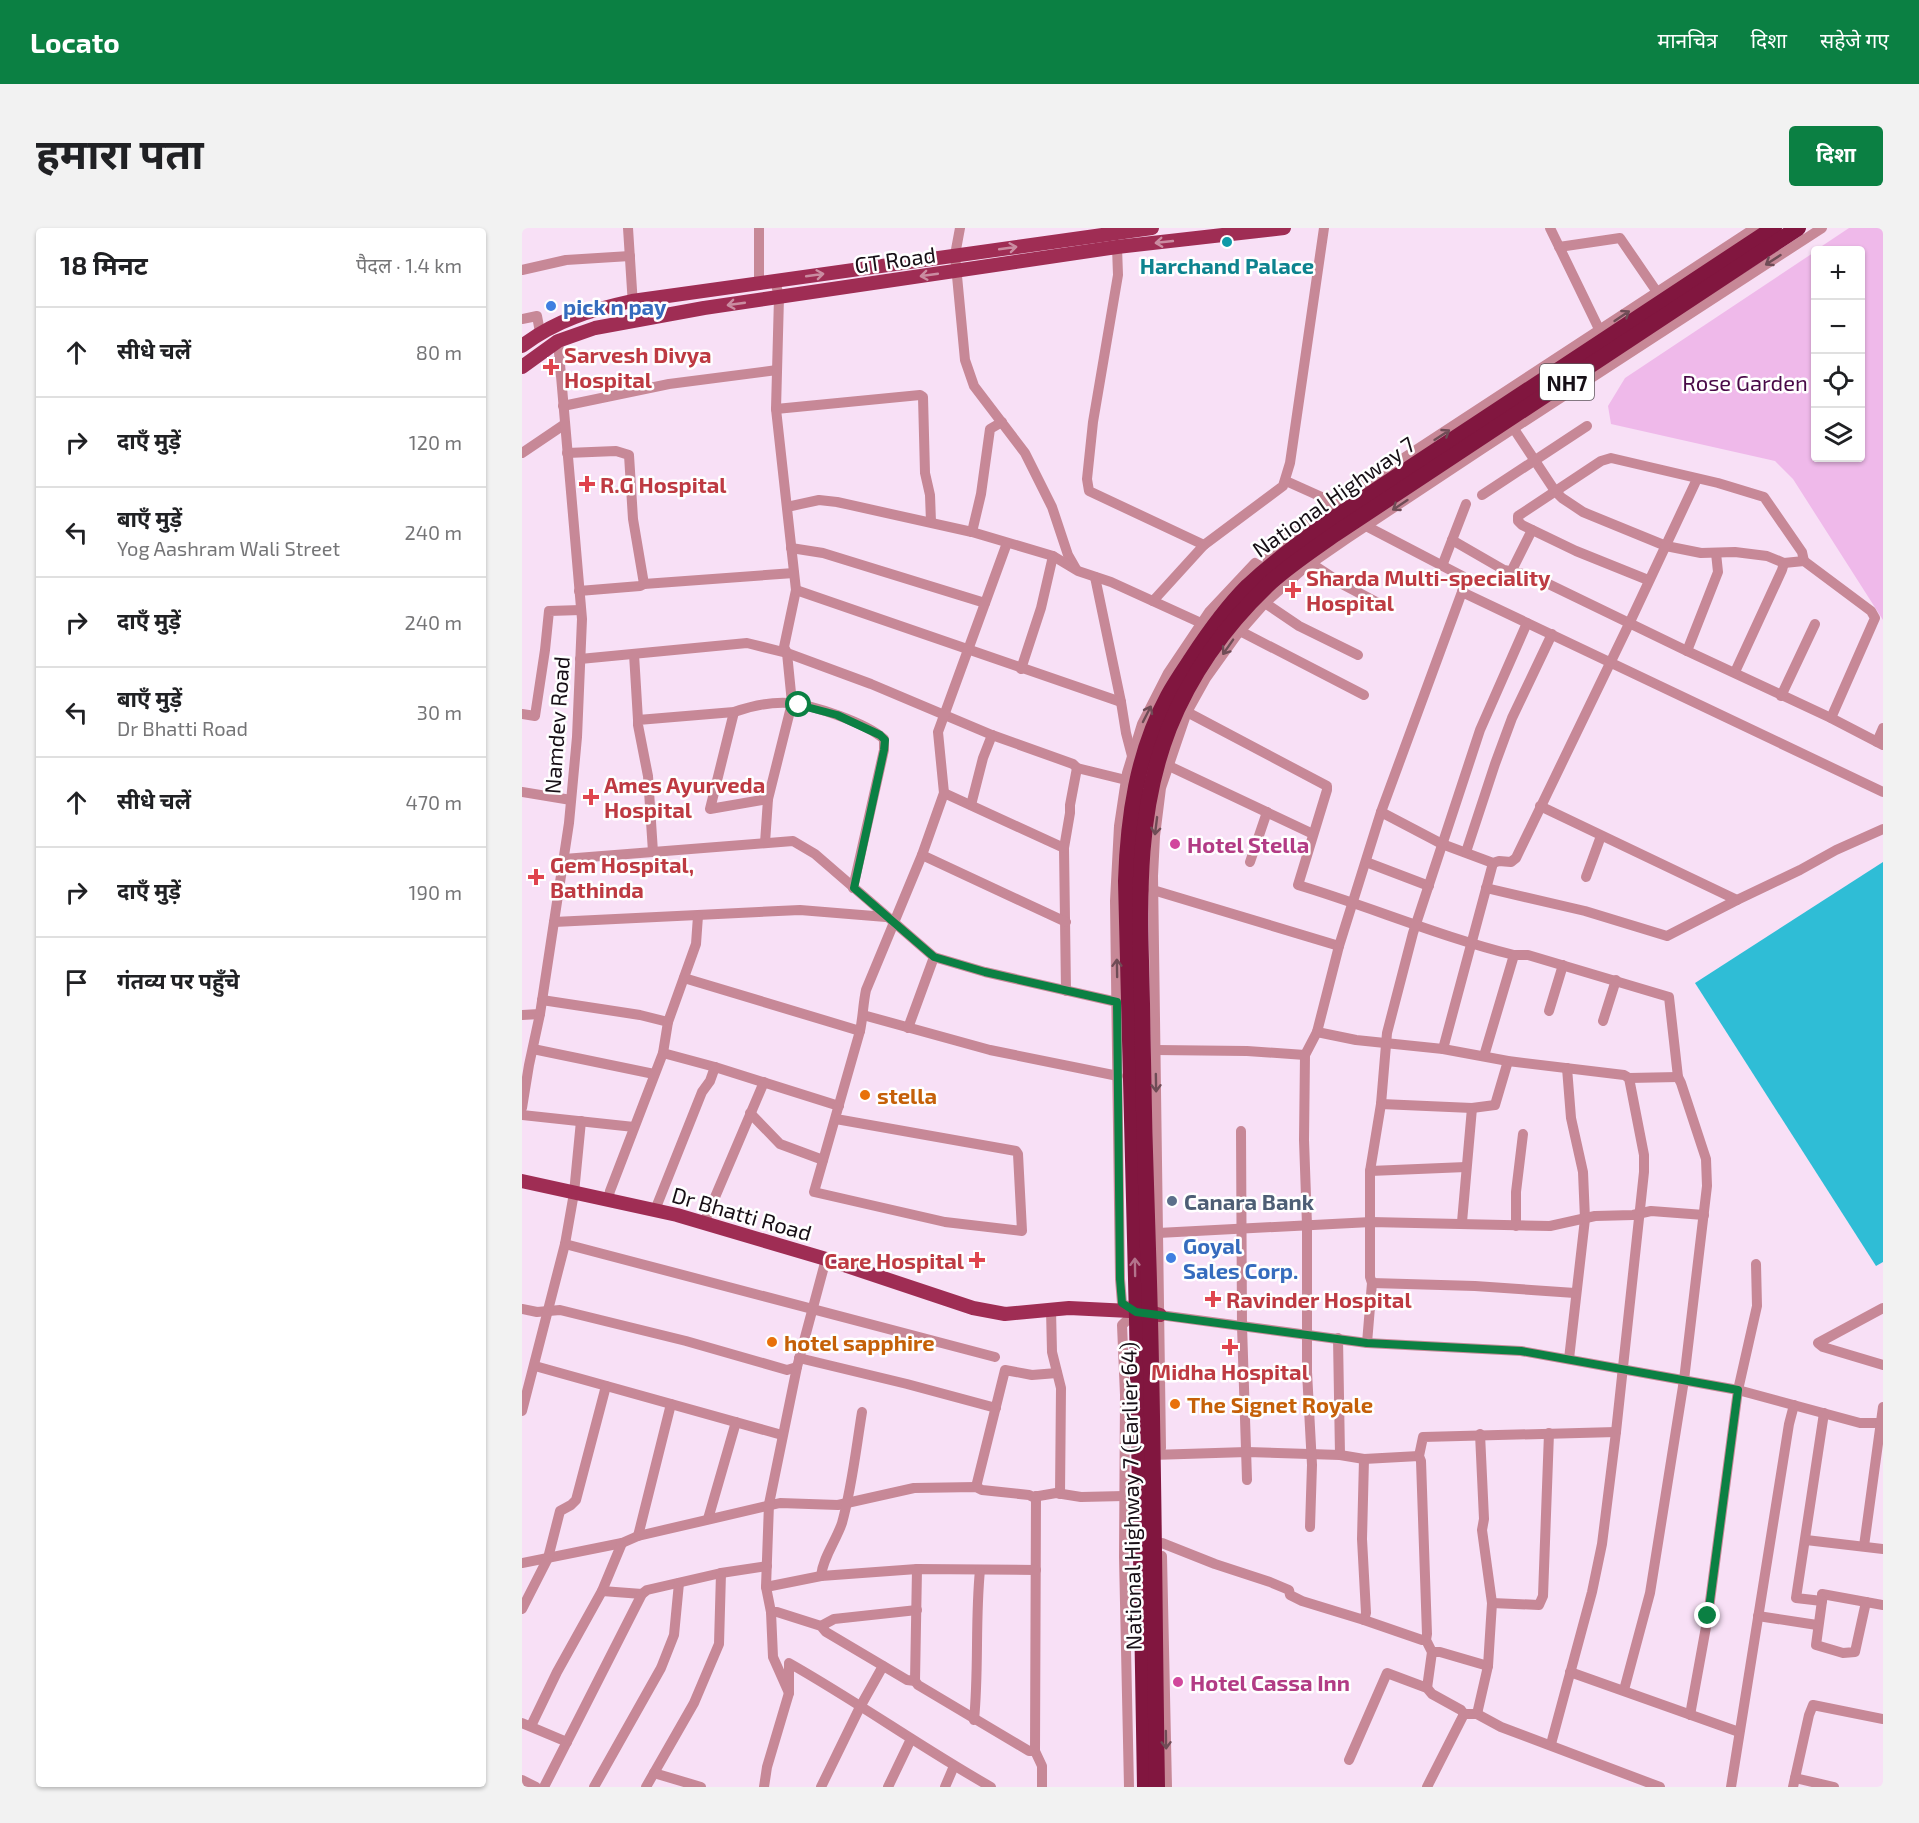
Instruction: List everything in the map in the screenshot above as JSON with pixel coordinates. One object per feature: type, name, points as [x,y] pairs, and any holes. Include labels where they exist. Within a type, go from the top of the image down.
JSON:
[{"type":"highway","name":"National Highway 7","points":[[1145,1787],[1149,1313],[1126,912],[1127,842],[1134,788],[1150,737],[1167,696],[1223,612],[1290,550],[1334,518],[1774,228]]},
{"type":"highway","name":"National Highway 7 (Earlier 64)","points":[[1157,1787],[1157,1455],[1149,1313],[1143,1089],[1141,852],[1145,814],[1153,778],[1169,728],[1188,687],[1226,628],[1273,581],[1335,534],[1798,228]]},
{"type":"main road","name":"GT Road","points":[[522,346],[540,332],[587,311],[632,301],[1152,228]]},
{"type":"main road","name":"GT Road","points":[[522,367],[558,341],[595,328],[779,297],[1117,247],[1284,228]]},
{"type":"main road","name":"Dr Bhatti Road","points":[[522,1181],[704,1223],[826,1258],[973,1308],[1005,1314],[1069,1308],[1149,1313]]},
{"type":"street","points":[[628,228],[634,321]]},
{"type":"street","points":[[759,228],[759,283]]},
{"type":"street","points":[[960,228],[955,255],[965,360],[974,386],[1025,453],[1052,507],[1068,555],[1078,571]]},
{"type":"street","points":[[1153,601],[1204,545],[1286,481],[1324,228]]},
{"type":"street","points":[[1550,228],[1600,331]]},
{"type":"street","points":[[1755,228],[1335,503],[1290,535],[1268,557],[1267,570],[1255,563],[1209,612],[1168,673],[1142,724],[1126,780],[1119,826],[1115,901],[1121,1295],[1122,1303],[1149,1313],[1367,1343],[1521,1351],[1738,1390],[1860,1423],[1881,1423]]},
{"type":"street","points":[[1149,1313],[1158,1233],[1153,890],[1155,836],[1161,788],[1187,712],[1206,678],[1240,631],[1265,603],[1312,564],[1822,228]]},
{"type":"street","points":[[1559,247],[1620,238],[1657,292]]},
{"type":"street","points":[[1117,247],[1118,275],[1093,422],[1087,479],[1089,491],[1204,545]]},
{"type":"street","points":[[522,270],[566,260],[630,256]]},
{"type":"street","points":[[765,843],[768,799],[792,703],[787,653],[784,646],[796,590],[776,409],[779,297],[775,280]]},
{"type":"street","points":[[522,319],[537,316],[540,332]]},
{"type":"street","name":"Namdev Road","points":[[522,1108],[525,1065],[533,1049],[540,1014],[564,859],[577,737],[581,610],[558,341]]},
{"type":"street","points":[[563,406],[669,384],[777,370]]},
{"type":"street","points":[[776,409],[920,395],[923,397],[925,473],[930,495],[931,522]]},
{"type":"street","points":[[972,532],[981,494],[990,429],[1002,422]]},
{"type":"street","points":[[522,453],[565,424]]},
{"type":"street","points":[[1482,495],[1587,426]]},
{"type":"street","points":[[1514,429],[1555,491],[1584,512],[1666,546],[1701,553],[1735,552],[1767,556],[1784,562],[1804,561],[1871,611],[1875,618],[1831,718]]},
{"type":"street","points":[[567,453],[616,451],[629,455],[633,519],[644,584]]},
{"type":"street","points":[[1648,580],[1576,551],[1532,530],[1518,521],[1518,516],[1601,461],[1611,458],[1764,497],[1802,552],[1804,561]]},
{"type":"street","points":[[1381,812],[1442,844],[1493,863],[1511,862],[1516,858],[1697,479]]},
{"type":"street","points":[[1286,481],[1335,503]]},
{"type":"street","points":[[787,507],[819,500],[837,502],[972,532],[1053,556],[1078,571],[1111,582],[1201,623]]},
{"type":"street","points":[[1442,566],[1466,504]]},
{"type":"street","points":[[1310,1527],[1304,1140],[1305,1055],[1317,1032],[1339,946],[1381,812],[1465,579],[1368,527]]},
{"type":"street","points":[[1511,572],[1532,530]]},
{"type":"street","points":[[1452,540],[1504,570],[1532,576],[1880,743],[1883,728]]},
{"type":"street","points":[[836,1119],[1016,1151],[1022,1231],[945,1222],[814,1192],[860,1031],[862,1005],[890,920],[922,855],[944,794],[937,737],[1007,543]]},
{"type":"street","points":[[791,548],[823,553],[985,603]]},
{"type":"street","points":[[1687,651],[1718,572],[1716,553]]},
{"type":"street","points":[[1021,669],[1041,608],[1053,556]]},
{"type":"street","points":[[1736,672],[1784,562]]},
{"type":"street","points":[[1312,564],[1344,585],[1380,604]]},
{"type":"street","points":[[579,591],[794,573]]},
{"type":"street","points":[[1095,577],[1132,756]]},
{"type":"street","points":[[796,590],[1121,702]]},
{"type":"street","points":[[1462,592],[1883,792]]},
{"type":"street","points":[[1265,603],[1299,626],[1358,655]]},
{"type":"street","points":[[522,714],[535,716],[549,611],[581,610]]},
{"type":"street","points":[[1367,1343],[1372,1282],[1370,1277],[1370,1171],[1392,1011],[1416,926],[1480,730],[1527,622]]},
{"type":"street","points":[[1781,696],[1815,624]]},
{"type":"street","points":[[1240,631],[1364,695]]},
{"type":"street","points":[[1466,852],[1512,718],[1552,633]]},
{"type":"street","points":[[580,659],[747,642],[787,653],[992,735],[1073,764],[1077,768],[1126,780]]},
{"type":"street","points":[[634,654],[638,725],[648,776],[653,852]]},
{"type":"street","points":[[638,720],[734,712],[745,708],[792,703],[837,715],[880,735],[885,740],[884,750],[854,888]]},
{"type":"street","points":[[734,712],[710,809],[768,799]]},
{"type":"street","points":[[1187,712],[1327,786],[1298,885],[1471,944],[1514,955],[1528,955],[1669,997],[1678,1077],[1706,1159],[1707,1186],[1684,1380],[1650,1593],[1624,1690]]},
{"type":"street","points":[[971,805],[983,758],[992,735]]},
{"type":"street","points":[[1169,766],[1312,834]]},
{"type":"street","points":[[1066,991],[1064,848],[1077,768]]},
{"type":"street","points":[[522,792],[571,800]]},
{"type":"street","points":[[944,794],[1064,848]]},
{"type":"street","points":[[1540,806],[1737,900]]},
{"type":"street","points":[[1250,862],[1267,812]]},
{"type":"street","points":[[1486,888],[1585,911],[1667,936],[1836,850],[1883,830]]},
{"type":"street","points":[[1586,877],[1601,836]]},
{"type":"street","points":[[564,859],[793,841],[815,854],[934,957],[985,972],[1117,1002]]},
{"type":"street","points":[[922,855],[1066,922]]},
{"type":"street","points":[[1366,862],[1429,886]]},
{"type":"street","points":[[1443,1049],[1493,863]]},
{"type":"street","points":[[1153,890],[1339,946]]},
{"type":"street","points":[[554,922],[800,910],[890,920]]},
{"type":"street","points":[[608,1200],[663,1053],[668,1022],[696,944],[698,916]]},
{"type":"street","points":[[1484,1056],[1514,955]]},
{"type":"street","points":[[908,1028],[934,957]]},
{"type":"street","points":[[1549,1011],[1563,965]]},
{"type":"street","points":[[684,978],[860,1031]]},
{"type":"street","points":[[1603,1021],[1616,980]]},
{"type":"street","points":[[542,1000],[640,1015],[668,1022]]},
{"type":"street","points":[[522,1015],[540,1014]]},
{"type":"street","points":[[863,1015],[990,1050],[1118,1076]]},
{"type":"street","points":[[1317,1032],[1356,1040],[1443,1049],[1508,1061],[1624,1075],[1629,1078],[1678,1077]]},
{"type":"street","points":[[533,1049],[654,1074]]},
{"type":"street","points":[[1156,1050],[1247,1051],[1305,1055]]},
{"type":"street","points":[[663,1053],[839,1106]]},
{"type":"street","points":[[1381,1104],[1472,1108],[1495,1105],[1508,1061]]},
{"type":"street","points":[[655,1210],[702,1092],[710,1081],[715,1067]]},
{"type":"street","points":[[1567,1068],[1571,1118],[1583,1172],[1585,1219],[1569,1359]]},
{"type":"street","points":[[1551,1744],[1592,1592],[1602,1544],[1616,1432],[1644,1172],[1644,1155],[1629,1078]]},
{"type":"street","points":[[704,1223],[764,1082]]},
{"type":"street","points":[[1462,1222],[1472,1108]]},
{"type":"street","points":[[750,1113],[780,1144],[823,1160]]},
{"type":"street","points":[[522,1115],[634,1127]]},
{"type":"street","points":[[522,1411],[524,1389],[535,1366],[565,1244],[574,1192],[581,1121]]},
{"type":"street","points":[[1241,1131],[1242,1326],[1247,1480]]},
{"type":"street","points":[[1516,1226],[1516,1192],[1523,1134]]},
{"type":"street","points":[[1370,1171],[1466,1167]]},
{"type":"street","points":[[1158,1233],[1371,1221],[1550,1226],[1651,1211],[1704,1215]]},
{"type":"street","points":[[565,1244],[995,1357]]},
{"type":"street","points":[[789,1693],[773,1658],[771,1612],[766,1587],[769,1504],[798,1363],[826,1258]]},
{"type":"street","points":[[1690,1715],[1708,1616],[1738,1390],[1757,1306],[1756,1264]]},
{"type":"street","points":[[1372,1282],[1575,1293]]},
{"type":"street","points":[[1882,1360],[1822,1347],[1818,1343],[1883,1308]]},
{"type":"street","points":[[522,1309],[537,1312],[560,1310],[686,1341],[787,1370],[798,1363],[907,1384],[996,1408]]},
{"type":"street","points":[[1051,1310],[1052,1352],[1061,1388],[1060,1494]]},
{"type":"street","points":[[1130,1787],[1122,1325],[1149,1313]]},
{"type":"street","points":[[1338,1338],[1340,1455]]},
{"type":"street","points":[[535,1366],[782,1435]]},
{"type":"street","points":[[976,1487],[1005,1370],[1032,1375],[1057,1373]]},
{"type":"street","points":[[522,1609],[548,1558],[560,1511],[576,1500],[606,1386]]},
{"type":"street","points":[[638,1536],[671,1404]]},
{"type":"street","points":[[1733,1787],[1789,1424],[1794,1405]]},
{"type":"street","points":[[1864,1546],[1883,1407]]},
{"type":"street","points":[[821,1576],[822,1568],[841,1527],[862,1412]]},
{"type":"street","points":[[1822,1601],[1796,1598],[1824,1413]]},
{"type":"street","points":[[708,1519],[736,1422]]},
{"type":"street","points":[[1427,1688],[1432,1652],[1426,1640],[1421,1461],[1419,1456],[1423,1437],[1616,1432]]},
{"type":"street","points":[[1492,1603],[1539,1605],[1543,1596],[1549,1433]]},
{"type":"street","points":[[1478,1714],[1488,1666],[1492,1603],[1482,1530],[1484,1519],[1480,1434]]},
{"type":"street","points":[[1167,1787],[1162,1543],[1157,1455],[1247,1452],[1340,1455],[1364,1459],[1419,1456]]},
{"type":"street","points":[[1364,1459],[1362,1539],[1366,1612],[1364,1620]]},
{"type":"street","points":[[522,1563],[622,1543],[638,1536],[769,1504],[838,1505],[914,1488],[976,1487],[982,1490],[1036,1496],[1060,1494],[1081,1497],[1124,1496]]},
{"type":"street","points":[[1036,1496],[1035,1751],[1042,1766],[1042,1787]]},
{"type":"street","points":[[1806,1540],[1883,1549]]},
{"type":"street","points":[[567,1742],[526,1724],[602,1591],[622,1543]]},
{"type":"street","points":[[1162,1543],[1270,1582],[1289,1590],[1290,1595],[1302,1601],[1426,1640]]},
{"type":"street","points":[[544,1787],[642,1594],[647,1590],[722,1573],[767,1566]]},
{"type":"street","points":[[766,1587],[821,1576],[917,1569],[1036,1570]]},
{"type":"street","points":[[917,1569],[915,1681],[974,1720],[1029,1751],[1035,1751]]},
{"type":"street","points":[[974,1720],[978,1684],[977,1600],[980,1570]]},
{"type":"street","points":[[646,1787],[694,1703],[719,1644],[722,1573]]},
{"type":"street","points":[[594,1787],[661,1668],[674,1635],[679,1583]]},
{"type":"street","points":[[602,1591],[642,1594]]},
{"type":"street","points":[[1866,1602],[1855,1652],[1843,1653],[1816,1645],[1822,1594],[1883,1605]]},
{"type":"street","points":[[821,1626],[834,1619],[917,1610]]},
{"type":"street","points":[[771,1612],[821,1626],[826,1632],[906,1680],[915,1681]]},
{"type":"street","points":[[1761,1616],[1817,1625]]},
{"type":"street","points":[[1733,1787],[1739,1732],[1761,1616]]},
{"type":"street","points":[[1432,1652],[1440,1652],[1488,1666]]},
{"type":"street","points":[[764,1787],[767,1767],[789,1693],[789,1663],[991,1787]]},
{"type":"street","points":[[821,1787],[883,1666]]},
{"type":"street","points":[[1570,1672],[1739,1732]]},
{"type":"street","points":[[1349,1760],[1387,1673],[1427,1688],[1432,1694],[1461,1710],[1464,1714],[1478,1714],[1501,1726],[1660,1787]]},
{"type":"street","points":[[1834,1787],[1794,1783],[1813,1705],[1883,1719]]},
{"type":"street","points":[[1427,1787],[1464,1714]]},
{"type":"street","points":[[888,1787],[911,1739]]},
{"type":"street","points":[[945,1787],[954,1766]]},
{"type":"street","points":[[654,1773],[702,1787]]},
{"type":"street","points":[[522,1780],[536,1787]]},
{"type":"green space","name":"Rose Garden","points":[[1849,228],[1883,228],[1883,620],[1793,479],[1775,461],[1611,424],[1608,406],[1625,378],[1811,254],[1811,462],[1865,462],[1865,246],[1822,246]]},
{"type":"water","points":[[1883,862],[1883,1262],[1876,1266],[1695,983]]},
{"type":"place","name":"Harchand Palace","points":[[1227,242]]},
{"type":"place","name":"pick n pay","points":[[551,306]]},
{"type":"place","name":"Sarvesh Divya Hospital","points":[[551,367]]},
{"type":"place","name":"R.G Hospital","points":[[587,484]]},
{"type":"place","name":"Sharda Multi-speciality Hospital","points":[[1293,590]]},
{"type":"place","name":"Ames Ayurveda Hospital","points":[[591,797]]},
{"type":"place","name":"Hotel Stella","points":[[1175,844]]},
{"type":"place","name":"Gem Hospital, Bathinda","points":[[536,877]]},
{"type":"place","name":"stella","points":[[865,1095]]},
{"type":"place","name":"Canara Bank","points":[[1172,1201]]},
{"type":"place","name":"Goyal Sales Corp.","points":[[1171,1258]]},
{"type":"place","name":"Care Hospital","points":[[977,1260]]},
{"type":"place","name":"Ravinder Hospital","points":[[1213,1299]]},
{"type":"place","name":"hotel sapphire","points":[[772,1342]]},
{"type":"place","name":"Midha Hospital","points":[[1230,1347]]},
{"type":"place","name":"The Signet Royale","points":[[1175,1404]]},
{"type":"place","name":"Hotel Cassa Inn","points":[[1178,1682]]},
{"type":"route","points":[[799,705],[837,715],[880,735],[885,740],[854,888],[934,957],[985,972],[1117,1002],[1122,1303],[1136,1312],[1150,1312],[1367,1343],[1521,1351],[1738,1390],[1708,1616]]}]
